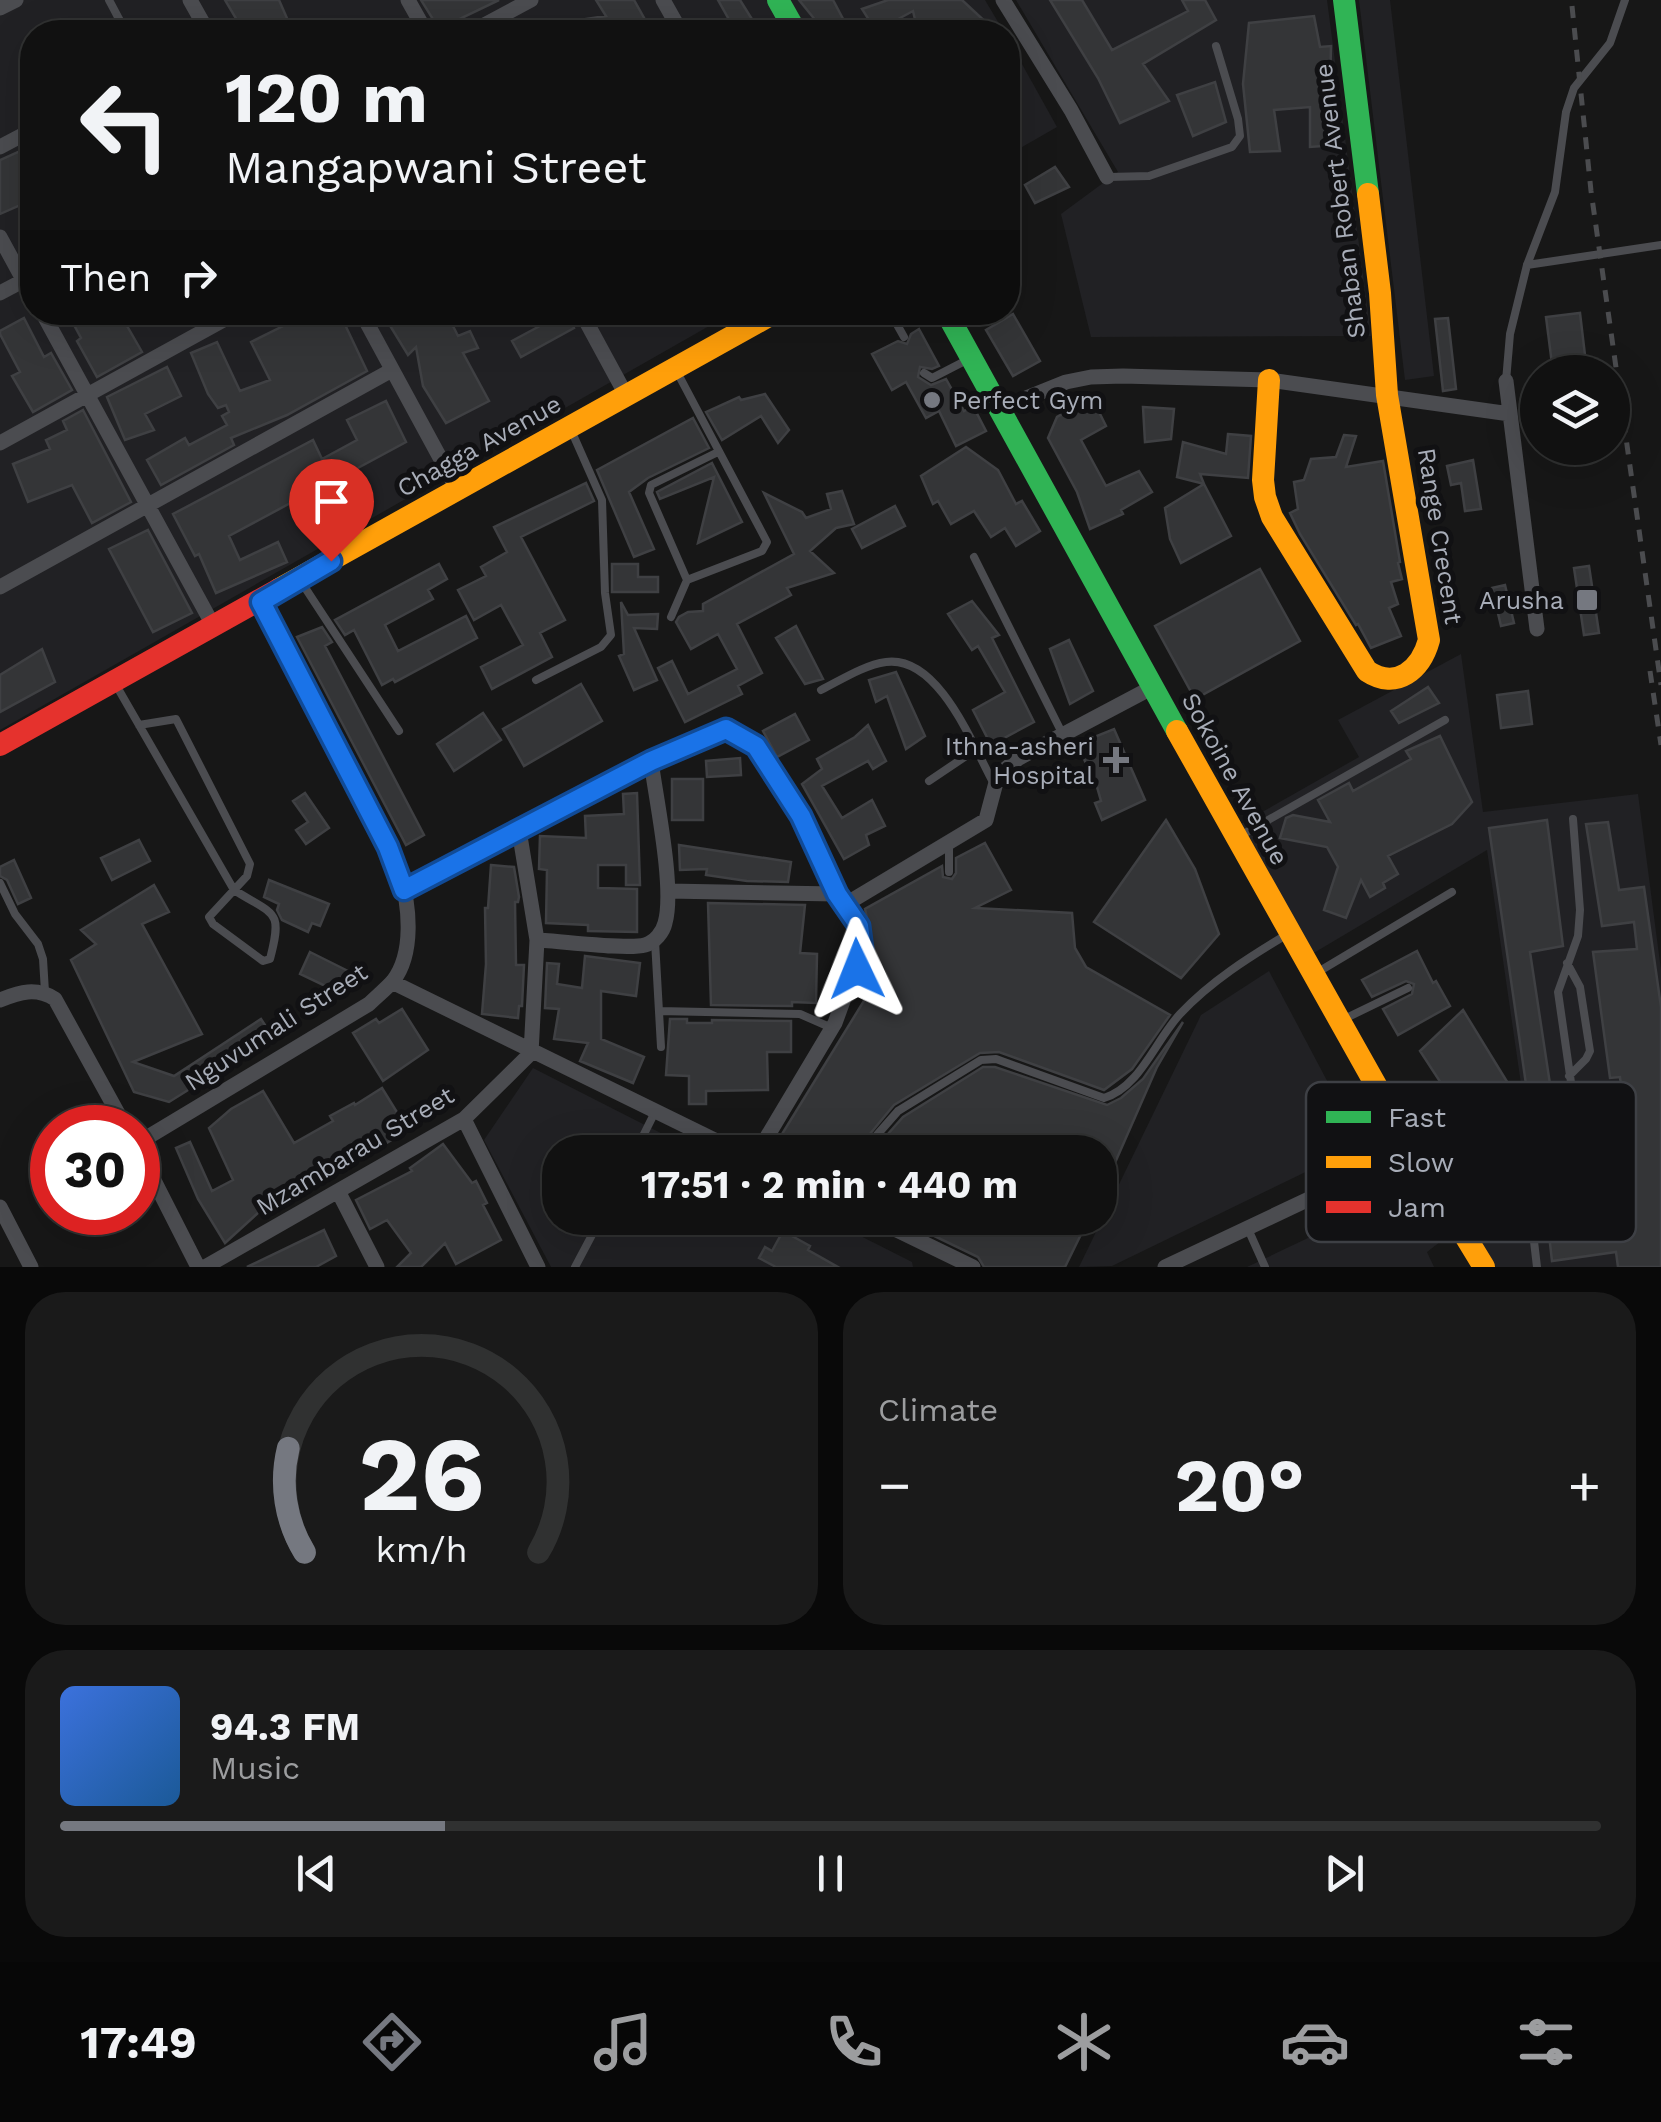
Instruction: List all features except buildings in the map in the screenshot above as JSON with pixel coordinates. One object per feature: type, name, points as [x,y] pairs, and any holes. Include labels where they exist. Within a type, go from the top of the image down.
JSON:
[{"type":"street","points":[[0,8],[16,0]]},
{"type":"street","points":[[494,20],[531,0]]},
{"type":"street","name":"Shaban Robert Avenue","points":[[1344,0],[1380,293],[1388,395]]},
{"type":"street","points":[[1020,42],[1071,110],[1107,177]]},
{"type":"street","points":[[0,237],[20,266]]},
{"type":"street","points":[[49,325],[214,627]]},
{"type":"street","points":[[0,443],[215,325]]},
{"type":"street","points":[[368,325],[457,489]]},
{"type":"street","points":[[588,325],[626,395]]},
{"type":"street","name":"Chagga Avenue","points":[[0,745],[753,325]]},
{"type":"street","name":"Sokoine Avenue","points":[[953,325],[1374,1082]]},
{"type":"street","points":[[0,586],[392,370]]},
{"type":"street","points":[[1000,410],[1047,388],[1091,377],[1268,380],[1510,414]]},
{"type":"street","name":"Range Crecent","points":[[1268,380],[1263,480],[1272,517],[1367,671],[1388,680],[1424,661],[1429,640],[1388,395]]},
{"type":"street","points":[[1506,381],[1537,629]]},
{"type":"street","name":"Nguvumali Street","points":[[160,1132],[348,1017],[392,982],[401,968],[406,945],[404,890],[388,847],[261,602]]},
{"type":"street","points":[[668,891],[842,899],[949,844],[986,820],[998,774],[1018,758],[1153,688]]},
{"type":"street","points":[[404,890],[651,761],[726,729],[756,746],[801,816],[859,926],[862,949],[847,998],[832,1028],[768,1135]]},
{"type":"street","points":[[537,940],[638,946],[655,941],[666,924],[668,891],[651,761]]},
{"type":"street","points":[[519,830],[537,940],[531,1053]]},
{"type":"street","points":[[392,982],[703,1135]]},
{"type":"street","points":[[0,1000],[22,991],[45,992],[64,1008],[114,1105]]},
{"type":"street","name":"Mzambarau Street","points":[[202,1267],[464,1120],[531,1053]]},
{"type":"street","points":[[464,1120],[538,1267]]},
{"type":"street","points":[[160,1188],[202,1267]]},
{"type":"street","points":[[339,1193],[377,1267]]},
{"type":"street","points":[[1166,1267],[1306,1201]]},
{"type":"street","points":[[1,1212],[31,1267]]},
{"type":"street","points":[[907,1235],[973,1267]]},
{"type":"street","name":"Sokoine Avenue","points":[[1469,1242],[1484,1267]]},
{"type":"lane","points":[[1506,381],[1510,334],[1527,266],[1555,192],[1566,112],[1574,88],[1610,43],[1625,0]]},
{"type":"lane","points":[[1107,177],[1150,176],[1232,147],[1240,136],[1238,119],[1216,46]]},
{"type":"lane","points":[[1527,266],[1661,244]]},
{"type":"lane","points":[[897,325],[904,337]]},
{"type":"lane","points":[[924,372],[932,378],[970,358]]},
{"type":"lane","points":[[671,617],[687,580],[762,552],[767,542],[675,368]]},
{"type":"lane","points":[[536,680],[601,647],[611,635],[604,592],[602,500],[569,427]]},
{"type":"lane","points":[[687,580],[649,493],[651,485],[718,452]]},
{"type":"lane","points":[[974,557],[1063,735]]},
{"type":"lane","points":[[300,579],[400,731]]},
{"type":"lane","points":[[821,690],[886,662],[912,664],[933,682],[963,722],[994,784]]},
{"type":"lane","points":[[114,682],[234,890],[273,914],[278,927],[270,959],[264,961],[209,917],[234,890],[247,876],[250,864],[176,719],[139,725]]},
{"type":"lane","points":[[1236,839],[1445,720]]},
{"type":"lane","points":[[929,781],[976,750]]},
{"type":"lane","points":[[1570,1082],[1558,992],[1566,963],[1575,949],[1580,910],[1573,819]]},
{"type":"lane","points":[[949,844],[950,872]]},
{"type":"lane","points":[[0,884],[15,914],[38,944],[45,992]]},
{"type":"lane","points":[[1314,975],[1452,892]]},
{"type":"lane","points":[[877,1135],[898,1111],[981,1060],[996,1059],[1104,1098],[1122,1092],[1180,1015],[1230,968],[1290,932]]},
{"type":"lane","points":[[655,941],[661,1047]]},
{"type":"lane","points":[[1566,963],[1580,987],[1590,1051],[1569,1076]]},
{"type":"lane","points":[[1340,1021],[1408,988]]},
{"type":"lane","points":[[659,1011],[800,1014],[832,1028]]},
{"type":"lane","points":[[643,1135],[655,1112]]},
{"type":"lane","points":[[1248,1229],[1264,1267]]},
{"type":"lane","points":[[576,1267],[592,1235]]},
{"type":"lane","points":[[1534,1242],[1537,1267]]},
{"type":"shaded area","points":[[0,0],[985,0],[997,20],[20,20],[20,325],[711,325],[0,730]]},
{"type":"shaded area","points":[[1016,0],[1327,0],[1371,336],[1091,337],[1061,214],[1118,172]]},
{"type":"shaded area","points":[[1359,0],[1390,0],[1434,376],[1405,380]]},
{"type":"shaded area","points":[[1020,61],[1057,127],[1020,148]]},
{"type":"shaded area","points":[[1461,654],[1483,812],[1638,794],[1661,970],[1661,1267],[1490,1267],[1475,1242],[1636,1242],[1636,1082],[1521,1082],[1487,850],[1307,957],[1234,828],[1359,757],[1338,720]]},
{"type":"shaded area","points":[[1269,971],[1328,1082],[1306,1082],[1306,1172],[1112,1266],[1079,1267],[1094,1235],[1117,1235],[1117,1189],[1201,1015]]},
{"type":"shaded area","points":[[533,1068],[665,1135],[542,1135],[542,1235],[859,1235],[912,1262],[913,1267],[551,1267],[484,1140]]},
{"type":"shaded area","points":[[1306,1239],[1306,1242],[1440,1242],[1427,1252],[1434,1267],[1247,1267]]},
{"type":"railway","points":[[1572,6],[1591,191],[1661,685]]},
{"type":"railway","points":[[1650,671],[1661,745]]},
{"type":"traffic: fast","points":[[778,0],[789,20]]},
{"type":"traffic: fast","points":[[1344,0],[1368,194]]},
{"type":"traffic: fast","points":[[953,325],[1177,731]]},
{"type":"traffic: slow","points":[[1269,380],[1263,480],[1272,517],[1367,671],[1378,677],[1398,678],[1414,668],[1429,640],[1387,395],[1368,194]]},
{"type":"traffic: slow","points":[[279,589],[753,325]]},
{"type":"traffic: slow","points":[[1177,731],[1374,1082]]},
{"type":"traffic: slow","points":[[1469,1242],[1484,1267]]},
{"type":"traffic: jam","points":[[0,745],[279,589]]},
{"type":"place","name":"Perfect Gym","points":[[932,400]]},
{"type":"place","name":"Arusha","points":[[1587,600]]},
{"type":"place","name":"Ithna-asheri Hospital","points":[[1116,760]]},
{"type":"route","points":[[331,561],[261,602],[388,847],[404,890],[651,761],[726,729],[756,746],[801,816],[837,894],[859,926],[862,949],[857,969]]}]
